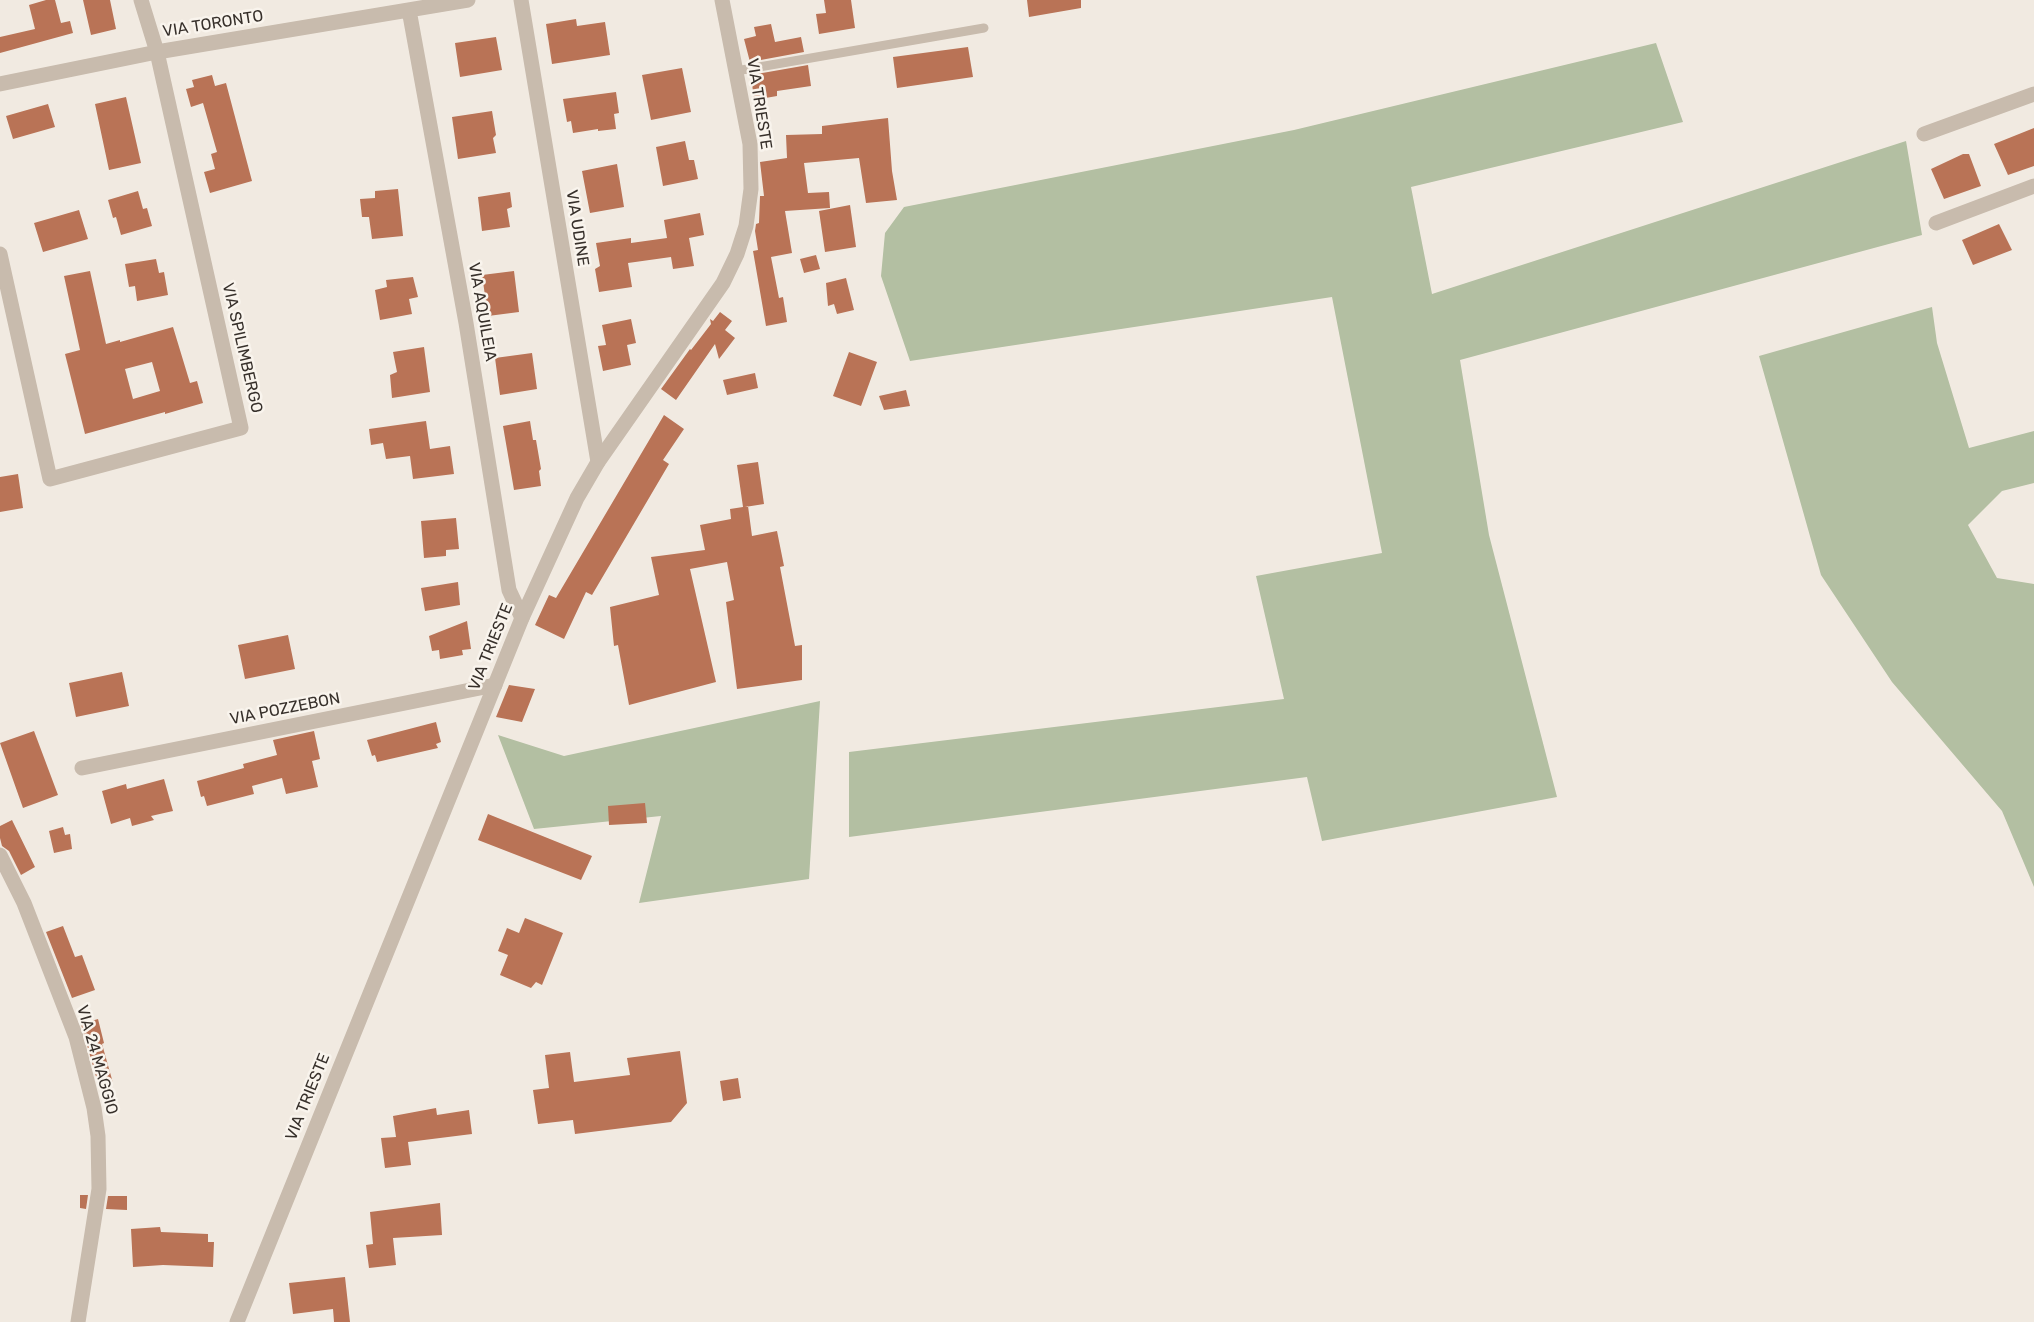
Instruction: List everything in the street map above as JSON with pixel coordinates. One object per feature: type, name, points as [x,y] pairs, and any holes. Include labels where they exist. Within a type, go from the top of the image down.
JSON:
[{"type":"street","name":"VIA SPILIMBERGO","points":[[0,254],[50,479],[241,428],[158,52],[141,0]]},
{"type":"street","name":"VIA TORONTO","points":[[0,84],[158,52],[468,0]]},
{"type":"street","name":"VIA UDINE","points":[[521,0],[598,462]]},
{"type":"street","name":"VIA TRIESTE","points":[[237,1322],[522,618],[577,498],[598,462],[723,283],[737,254],[746,226],[751,189],[750,144],[722,0]]},
{"type":"street","name":"VIA AQUILEIA","points":[[409,10],[466,323],[509,590],[522,618]]},
{"type":"street","points":[[1924,134],[2034,94]]},
{"type":"street","points":[[1936,223],[2034,186]]},
{"type":"street","name":"VIA POZZEBON","points":[[82,768],[495,685]]},
{"type":"street","name":"VIA 24 MAGGIO","points":[[0,855],[24,903],[75,1037],[94,1108],[98,1136],[99,1189],[78,1322]]},
{"type":"lane","points":[[736,71],[984,28]]},
{"type":"green space","points":[[1656,43],[1683,122],[1411,187],[1432,294],[1906,141],[1922,235],[1460,360],[1489,535],[1557,797],[1322,841],[1307,777],[849,837],[849,752],[1284,699],[1256,576],[1382,553],[1332,297],[910,361],[881,276],[885,233],[904,207],[1294,130]]},
{"type":"green space","points":[[1932,307],[1937,343],[1969,448],[2034,431],[2034,483],[2002,491],[1968,525],[1997,578],[2034,584],[2034,887],[2002,811],[1892,682],[1821,575],[1759,356]]},
{"type":"green space","points":[[820,701],[809,879],[639,903],[661,816],[534,829],[498,735],[564,756]]},
{"type":"building","points":[[55,0],[61,23],[70,21],[73,33],[0,53],[0,37],[35,29],[29,5]]},
{"type":"building","points":[[83,0],[110,0],[116,29],[91,35]]},
{"type":"building","points":[[824,0],[851,0],[855,28],[819,34],[816,14],[826,13]]},
{"type":"building","points":[[1027,0],[1081,0],[1081,8],[1029,17]]},
{"type":"building","points":[[576,19],[577,26],[605,22],[610,55],[552,64],[546,24]]},
{"type":"building","points":[[771,24],[775,42],[801,37],[804,52],[750,62],[744,39],[756,36],[754,27]]},
{"type":"building","points":[[496,37],[502,70],[460,77],[455,43]]},
{"type":"building","points":[[968,47],[973,77],[897,88],[893,57]]},
{"type":"building","points":[[808,65],[811,86],[777,91],[777,96],[754,100],[751,75]]},
{"type":"building","points":[[682,68],[691,112],[651,120],[642,75]]},
{"type":"building","points":[[212,75],[215,86],[226,83],[252,181],[210,193],[204,172],[215,169],[211,154],[217,152],[203,103],[191,107],[186,89],[194,87],[192,80]]},
{"type":"building","points":[[616,92],[619,113],[614,114],[616,129],[573,133],[571,121],[567,122],[563,99]]},
{"type":"building","points":[[126,97],[141,163],[109,170],[95,104]]},
{"type":"building","points":[[48,104],[55,127],[13,139],[6,116]]},
{"type":"building","points":[[492,111],[496,153],[458,159],[452,117]]},
{"type":"building","points":[[888,118],[892,171],[897,200],[866,203],[859,158],[804,163],[808,193],[829,192],[830,208],[785,211],[792,253],[771,257],[779,298],[783,297],[787,322],[766,326],[753,251],[758,250],[755,231],[756,224],[759,223],[760,196],[764,196],[760,162],[787,158],[786,135],[822,134],[822,126]]},
{"type":"building","points":[[2034,128],[2034,166],[2008,175],[1994,144]]},
{"type":"building","points":[[685,141],[689,160],[694,160],[698,179],[663,186],[656,147]]},
{"type":"building","points":[[1963,154],[1969,154],[1981,186],[1944,199],[1931,169]]},
{"type":"building","points":[[617,164],[624,207],[590,213],[582,171]]},
{"type":"building","points":[[398,189],[403,236],[372,239],[369,217],[362,217],[360,199],[375,198],[375,191]]},
{"type":"building","points":[[138,191],[143,209],[147,208],[152,226],[121,235],[108,200]]},
{"type":"building","points":[[510,192],[512,207],[507,209],[510,227],[482,231],[478,197]]},
{"type":"building","points":[[850,205],[856,247],[825,252],[819,211]]},
{"type":"building","points":[[79,210],[88,239],[43,252],[34,223]]},
{"type":"building","points":[[700,213],[704,235],[689,238],[694,266],[673,269],[671,257],[628,263],[632,287],[599,292],[595,269],[600,266],[596,243],[631,238],[631,243],[667,238],[664,220]]},
{"type":"building","points":[[1999,224],[2012,250],[1973,265],[1962,240]]},
{"type":"building","points":[[816,255],[820,269],[804,273],[800,259]]},
{"type":"building","points":[[156,259],[159,273],[164,272],[168,295],[137,301],[135,286],[129,287],[125,264]]},
{"type":"building","points":[[90,271],[106,344],[173,327],[190,383],[197,381],[203,403],[85,434],[65,354],[80,350],[64,276]],"holes":[[[152,362],[160,391],[133,399],[125,369]]]},
{"type":"building","points":[[514,271],[519,312],[488,316],[482,275]]},
{"type":"building","points":[[413,277],[418,297],[409,299],[412,314],[380,320],[375,290],[387,287],[386,280]]},
{"type":"building","points":[[846,278],[854,310],[837,314],[834,304],[828,306],[826,283]]},
{"type":"building","points":[[720,312],[732,321],[725,330],[735,338],[719,359],[715,344],[676,400],[661,389],[711,324],[710,319],[713,321]]},
{"type":"building","points":[[631,319],[636,343],[627,345],[631,365],[603,371],[598,346],[606,345],[602,325]]},
{"type":"building","points":[[424,347],[430,392],[392,398],[390,375],[397,372],[393,352]]},
{"type":"building","points":[[849,352],[877,362],[861,406],[833,396]]},
{"type":"building","points":[[532,353],[537,389],[500,395],[495,358]]},
{"type":"building","points":[[755,373],[758,388],[727,395],[723,380]]},
{"type":"building","points":[[906,390],[910,406],[884,410],[879,396]]},
{"type":"building","points":[[664,415],[684,429],[663,460],[669,464],[592,595],[586,592],[564,639],[535,625],[549,595],[556,598]]},
{"type":"building","points":[[426,421],[430,449],[450,446],[454,474],[413,479],[410,456],[386,459],[383,443],[371,445],[369,429]]},
{"type":"building","points":[[530,421],[541,469],[539,471],[541,486],[514,490],[503,426]]},
{"type":"building","points":[[758,462],[764,504],[748,507],[752,536],[777,531],[784,566],[780,567],[795,646],[802,645],[802,680],[737,689],[726,602],[734,600],[727,562],[690,569],[716,682],[629,705],[618,645],[614,646],[610,607],[659,595],[651,557],[705,550],[700,525],[731,519],[730,509],[743,507],[737,465]]},
{"type":"building","points":[[18,474],[23,508],[0,512],[0,477]]},
{"type":"building","points":[[456,518],[459,549],[446,550],[446,556],[424,558],[421,521]]},
{"type":"building","points":[[458,582],[460,605],[425,611],[421,588]]},
{"type":"building","points":[[467,621],[471,649],[462,650],[463,655],[440,659],[439,650],[432,651],[429,636]]},
{"type":"building","points":[[288,635],[295,669],[245,679],[238,645]]},
{"type":"building","points":[[122,672],[129,706],[76,717],[69,683]]},
{"type":"building","points":[[509,685],[535,689],[522,722],[496,717]]},
{"type":"building","points":[[436,722],[441,742],[436,744],[438,748],[377,762],[375,755],[372,756],[367,740]]},
{"type":"building","points":[[34,731],[58,795],[23,808],[0,743]]},
{"type":"building","points":[[314,731],[320,759],[312,761],[318,787],[286,794],[282,778],[252,786],[254,794],[207,806],[204,796],[201,797],[197,781],[244,768],[243,764],[277,755],[273,740]]},
{"type":"building","points":[[164,779],[173,811],[151,816],[154,820],[132,826],[130,818],[111,824],[102,791],[126,784],[127,789]]},
{"type":"building","points":[[645,803],[647,823],[609,825],[608,806]]},
{"type":"building","points":[[488,814],[592,856],[581,880],[478,840]]},
{"type":"building","points":[[12,820],[35,867],[21,875],[9,851],[2,846],[0,838],[0,826]]},
{"type":"building","points":[[63,827],[65,835],[70,834],[72,849],[54,853],[49,831]]},
{"type":"building","points":[[525,918],[563,933],[542,985],[536,982],[531,988],[500,975],[508,955],[498,951],[507,928],[519,933]]},
{"type":"building","points":[[63,926],[75,957],[82,955],[95,990],[72,998],[46,932]]},
{"type":"building","points":[[98,1019],[104,1043],[102,1044],[113,1083],[99,1087],[81,1024]]},
{"type":"building","points":[[680,1051],[687,1103],[671,1122],[575,1134],[573,1120],[538,1124],[533,1090],[549,1088],[545,1055],[570,1052],[574,1082],[630,1075],[627,1058]]},
{"type":"building","points":[[738,1078],[741,1098],[723,1101],[720,1081]]},
{"type":"building","points":[[436,1108],[437,1115],[469,1110],[472,1134],[408,1142],[411,1165],[385,1168],[381,1138],[396,1137],[393,1116]]},
{"type":"building","points":[[80,1195],[88,1195],[86,1209],[80,1208]]},
{"type":"building","points":[[108,1196],[127,1196],[127,1210],[106,1209]]},
{"type":"building","points":[[440,1203],[442,1235],[393,1238],[396,1265],[369,1268],[366,1245],[373,1244],[370,1212]]},
{"type":"building","points":[[160,1227],[161,1232],[208,1234],[208,1242],[214,1242],[213,1267],[163,1265],[133,1267],[131,1229]]},
{"type":"building","points":[[345,1277],[350,1322],[334,1322],[333,1309],[293,1314],[289,1283]]}]
